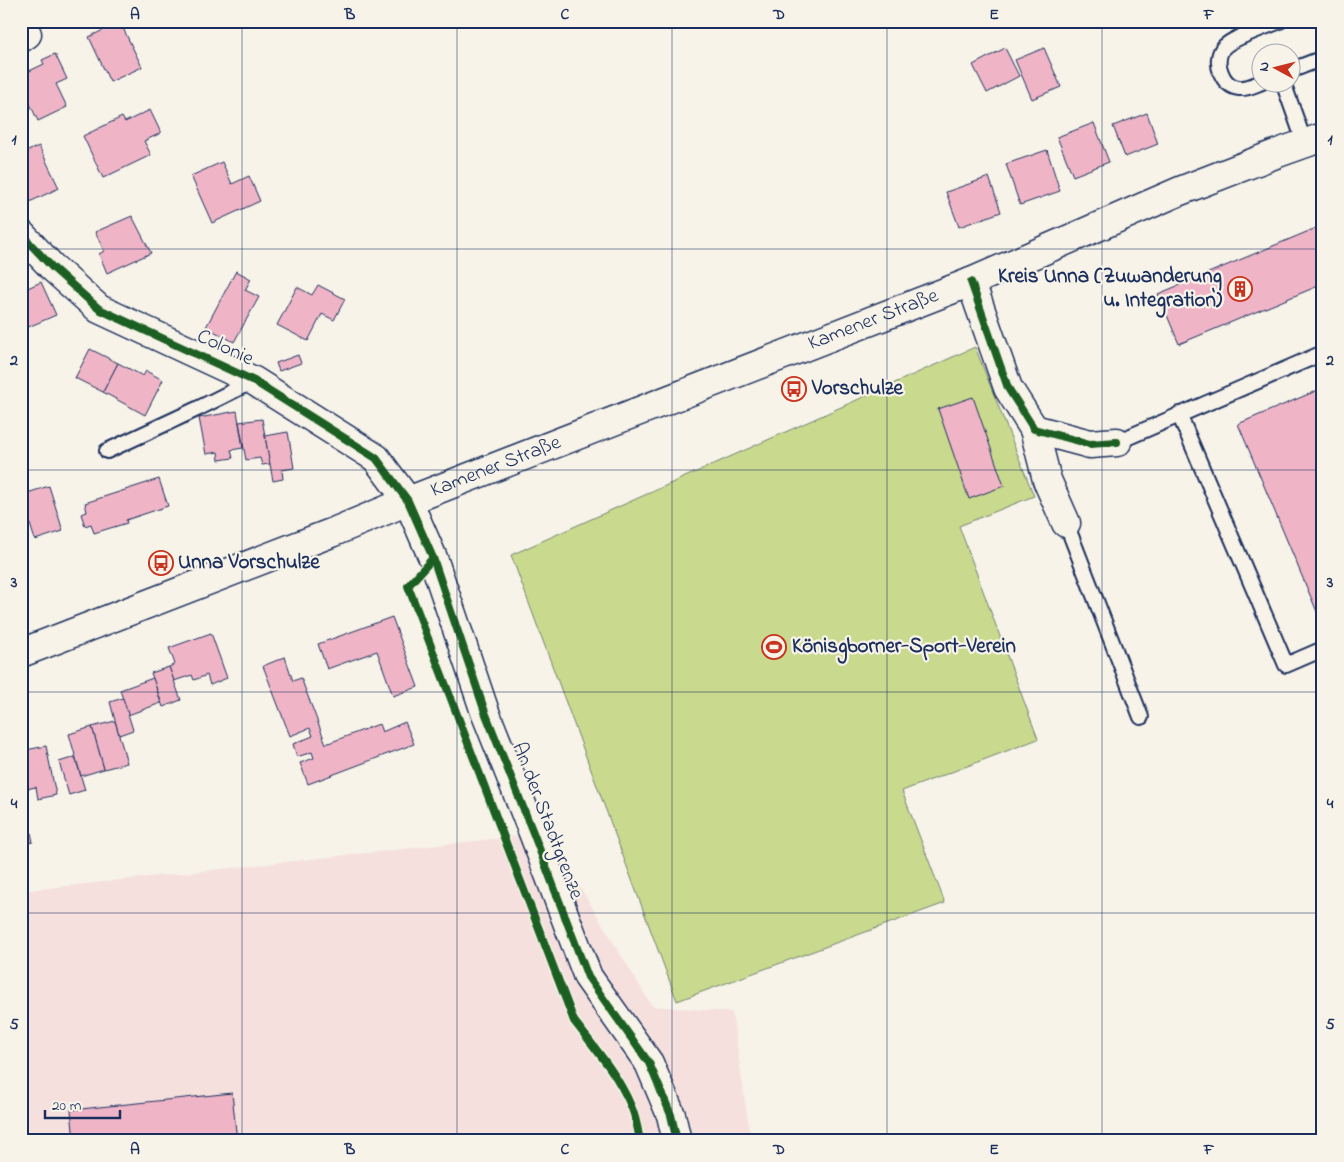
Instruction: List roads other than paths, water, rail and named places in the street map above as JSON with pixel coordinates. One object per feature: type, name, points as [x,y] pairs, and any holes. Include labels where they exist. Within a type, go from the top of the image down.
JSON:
[{"type":"street","name":"Kamener Straße","points":[[21,653],[971,282],[1180,191],[1317,136]]},
{"type":"street","name":"Colonie","points":[[21,234],[52,266],[99,309],[254,381],[376,458],[408,501]]},
{"type":"street","points":[[971,282],[1008,388],[1034,430],[1047,480],[1066,524]]},
{"type":"street","points":[[1034,430],[1090,444],[1117,442]]},
{"type":"street","name":"An der Stadtgrenze","points":[[408,501],[432,558],[485,712],[588,977],[649,1063],[671,1115],[677,1141]]},
{"type":"lane","points":[[1252,86],[1238,88],[1230,86],[1218,66],[1219,56],[1223,48],[1232,41],[1280,21]]},
{"type":"lane","points":[[1302,66],[1323,58]]},
{"type":"lane","points":[[1289,92],[1317,136]]},
{"type":"lane","points":[[1117,442],[1323,353]]},
{"type":"lane","points":[[107,451],[197,410],[254,381]]},
{"type":"lane","points":[[1179,414],[1286,665],[1323,649]]},
{"type":"lane","points":[[1066,524],[1141,717]]},
{"type":"place","name":"Kreis Unna (Zuwanderung u. Integration)","points":[[1240,289]]},
{"type":"place","name":"Vorschulze","points":[[794,389]]},
{"type":"place","name":"Unna Vorschulze","points":[[161,563]]},
{"type":"place","name":"Könisgborner-Sport-Verein","points":[[774,647]]}]
